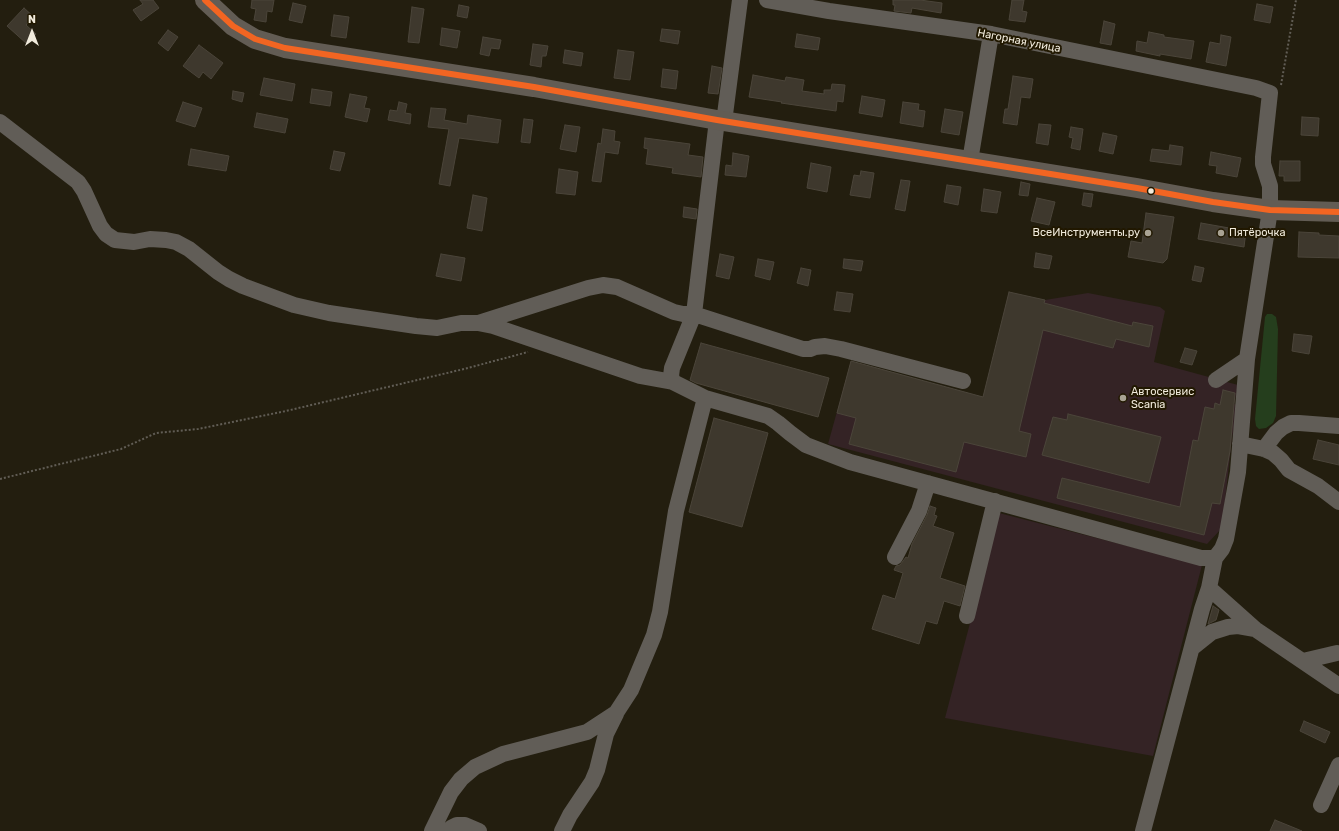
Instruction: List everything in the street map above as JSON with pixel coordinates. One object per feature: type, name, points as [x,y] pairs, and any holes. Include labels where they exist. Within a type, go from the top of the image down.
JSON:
[{"type":"main road","points":[[205,0],[233,26],[255,39],[285,48],[534,87],[721,121],[1137,188],[1213,202],[1270,210],[1339,212]]},
{"type":"street","points":[[673,382],[671,376],[672,368],[694,314],[721,121],[740,0]]},
{"type":"street","name":"Нагорная улица","points":[[767,0],[837,12],[991,34],[1256,88],[1270,93]]},
{"type":"street","points":[[970,161],[991,34]]},
{"type":"street","points":[[1143,831],[1202,609],[1209,588],[1215,558],[1222,549],[1226,539],[1238,472],[1247,359],[1270,210],[1270,186],[1263,164],[1263,157],[1270,93]]},
{"type":"street","points":[[0,122],[78,182],[84,191],[100,226],[106,234],[115,240],[134,242],[150,239],[176,242],[189,249],[218,272],[243,286],[294,304],[329,313],[437,328],[461,323],[478,323],[493,326],[640,376],[673,382],[705,398],[768,416],[778,422],[806,445],[844,465],[928,483],[1201,558],[1215,558]]},
{"type":"street","points":[[478,323],[588,288],[603,285],[617,287],[674,312],[694,314],[803,349],[810,350],[815,347],[825,346],[841,349],[963,381]]},
{"type":"street","points":[[1216,380],[1247,359]]},
{"type":"street","points":[[562,831],[570,815],[592,782],[597,770],[606,734],[631,690],[654,635],[660,612],[676,511],[705,398]]},
{"type":"street","points":[[1264,449],[1283,427],[1291,423],[1339,426]]},
{"type":"street","points":[[1240,444],[1264,449],[1273,453],[1289,470],[1312,482],[1339,502]]},
{"type":"street","points":[[895,557],[919,511],[928,483]]},
{"type":"street","points":[[967,616],[995,501]]},
{"type":"street","points":[[1209,588],[1255,629],[1339,686]]},
{"type":"street","points":[[1192,648],[1212,632],[1228,627],[1238,626],[1255,629]]},
{"type":"street","points":[[1302,661],[1337,653]]},
{"type":"street","points":[[432,831],[451,792],[461,779],[475,767],[503,754],[587,732],[616,714]]},
{"type":"street","points":[[1321,805],[1339,764]]},
{"type":"street","points":[[449,831],[457,825],[465,825],[479,831]]},
{"type":"path","points":[[1270,93],[1278,92],[1282,83],[1296,0]]},
{"type":"path","points":[[0,479],[121,449],[156,433],[198,429],[286,411],[529,352]]},
{"type":"shaded area","points":[[1009,292],[1045,300],[1088,293],[1160,307],[1165,311],[1154,362],[1238,385],[1234,404],[1239,405],[1232,437],[1222,528],[1207,544],[828,444],[851,361],[983,397]]},
{"type":"shaded area","points":[[999,513],[1202,565],[1153,756],[945,718]]},
{"type":"green space","points":[[1267,314],[1272,314],[1276,317],[1278,329],[1276,416],[1273,423],[1266,428],[1259,429],[1256,426],[1255,419],[1265,317]]},
{"type":"building","points":[[140,0],[153,0],[159,8],[141,21],[133,10],[143,4]]},
{"type":"building","points":[[252,0],[274,0],[272,12],[267,11],[266,22],[254,20],[256,9],[251,8]]},
{"type":"building","points":[[893,0],[920,0],[942,3],[941,13],[912,8],[911,13],[894,11],[895,5],[893,5]]},
{"type":"building","points":[[1012,0],[1024,0],[1022,11],[1027,12],[1025,22],[1009,20]]},
{"type":"building","points":[[293,3],[306,6],[302,23],[289,20]]},
{"type":"building","points":[[1257,4],[1273,7],[1270,23],[1254,20]]},
{"type":"building","points":[[459,5],[469,7],[467,18],[457,16]]},
{"type":"building","points":[[412,7],[424,9],[419,43],[408,42]]},
{"type":"building","points":[[24,8],[34,17],[26,25],[36,34],[27,44],[7,26]]},
{"type":"building","points":[[334,15],[349,17],[346,38],[331,36]]},
{"type":"building","points":[[1104,21],[1115,24],[1111,45],[1100,43]]},
{"type":"building","points":[[442,28],[460,31],[457,48],[440,45]]},
{"type":"building","points":[[662,29],[680,31],[678,44],[660,41]]},
{"type":"building","points":[[168,30],[178,37],[168,51],[158,43]]},
{"type":"building","points":[[1149,32],[1164,35],[1164,37],[1194,41],[1191,59],[1160,54],[1160,56],[1136,51],[1137,41],[1147,43]]},
{"type":"building","points":[[797,34],[820,38],[818,50],[795,47]]},
{"type":"building","points":[[1221,35],[1231,37],[1226,66],[1206,62],[1210,42],[1220,44]]},
{"type":"building","points":[[483,37],[501,40],[499,49],[491,48],[489,56],[480,54]]},
{"type":"building","points":[[533,44],[548,46],[546,56],[542,56],[541,67],[530,65]]},
{"type":"building","points":[[199,45],[223,63],[211,79],[203,72],[199,78],[183,66]]},
{"type":"building","points":[[565,50],[583,53],[581,66],[563,63]]},
{"type":"building","points":[[618,50],[634,52],[630,80],[614,78]]},
{"type":"building","points":[[712,66],[722,68],[718,94],[708,93]]},
{"type":"building","points":[[663,69],[678,71],[676,89],[661,87]]},
{"type":"building","points":[[753,75],[785,81],[786,77],[804,80],[802,91],[824,94],[824,90],[831,90],[832,84],[845,85],[843,102],[837,101],[836,111],[749,97]]},
{"type":"building","points":[[1013,76],[1033,79],[1030,98],[1021,97],[1017,125],[1003,123],[1005,109],[1008,109]]},
{"type":"building","points":[[264,78],[295,84],[292,101],[260,95]]},
{"type":"building","points":[[312,89],[332,92],[330,106],[310,103]]},
{"type":"building","points":[[233,91],[244,93],[242,102],[232,99]]},
{"type":"building","points":[[350,94],[367,97],[364,108],[370,109],[367,122],[345,117]]},
{"type":"building","points":[[862,96],[885,100],[882,117],[859,113]]},
{"type":"building","points":[[183,102],[202,108],[195,127],[176,121]]},
{"type":"building","points":[[399,102],[407,104],[405,113],[411,114],[410,124],[388,120],[390,110],[397,111]]},
{"type":"building","points":[[903,102],[919,104],[918,110],[925,111],[923,127],[900,123]]},
{"type":"building","points":[[431,108],[446,109],[444,120],[467,124],[468,115],[501,120],[498,143],[459,138],[450,186],[439,184],[449,129],[428,127]]},
{"type":"building","points":[[945,109],[963,112],[959,135],[941,132]]},
{"type":"building","points":[[257,113],[288,119],[285,133],[254,127]]},
{"type":"building","points":[[1302,117],[1319,118],[1318,136],[1301,135]]},
{"type":"building","points":[[524,119],[533,120],[530,143],[521,142]]},
{"type":"building","points":[[1039,124],[1051,125],[1048,145],[1036,143]]},
{"type":"building","points":[[565,125],[580,127],[576,152],[560,149]]},
{"type":"building","points":[[1071,127],[1083,129],[1080,150],[1071,148],[1073,138],[1069,137]]},
{"type":"building","points":[[603,129],[615,131],[614,141],[620,142],[618,154],[605,152],[601,182],[592,181],[598,143],[601,144]]},
{"type":"building","points":[[1103,133],[1117,136],[1113,154],[1099,151]]},
{"type":"building","points":[[645,138],[690,144],[688,155],[703,157],[701,177],[672,173],[673,168],[646,164],[648,149],[644,148]]},
{"type":"building","points":[[1170,145],[1183,147],[1181,165],[1150,161],[1152,149],[1169,151]]},
{"type":"building","points":[[191,149],[229,156],[226,171],[188,165]]},
{"type":"building","points":[[334,151],[345,153],[340,171],[330,169]]},
{"type":"building","points":[[1211,152],[1241,158],[1237,177],[1216,173],[1217,166],[1209,165]]},
{"type":"building","points":[[733,153],[749,156],[746,177],[725,175],[726,165],[732,166]]},
{"type":"building","points":[[1280,161],[1300,161],[1300,181],[1284,181],[1284,176],[1279,176]]},
{"type":"building","points":[[811,163],[831,167],[827,192],[807,188]]},
{"type":"building","points":[[559,169],[578,172],[575,195],[556,193]]},
{"type":"building","points":[[861,171],[874,173],[870,198],[850,195],[854,175],[860,176]]},
{"type":"building","points":[[901,180],[910,181],[905,211],[895,209]]},
{"type":"building","points":[[1021,182],[1030,184],[1028,196],[1019,195]]},
{"type":"building","points":[[947,185],[961,187],[958,205],[944,202]]},
{"type":"building","points":[[984,189],[1001,192],[997,213],[981,211]]},
{"type":"building","points":[[1084,193],[1093,194],[1091,207],[1082,205]]},
{"type":"building","points":[[473,195],[487,198],[482,231],[467,228]]},
{"type":"building","points":[[1037,198],[1055,202],[1049,225],[1031,221]]},
{"type":"building","points":[[684,207],[697,209],[696,219],[683,217]]},
{"type":"building","points":[[1146,213],[1174,217],[1167,259],[1163,263],[1128,257],[1131,241],[1142,243]]},
{"type":"building","points":[[1201,223],[1246,231],[1244,247],[1198,239]]},
{"type":"building","points":[[1299,232],[1339,236],[1339,258],[1298,257]]},
{"type":"building","points":[[1036,253],[1052,256],[1049,269],[1034,267]]},
{"type":"building","points":[[441,254],[465,258],[461,281],[436,276]]},
{"type":"building","points":[[720,254],[734,257],[729,279],[716,276]]},
{"type":"building","points":[[758,259],[774,262],[770,280],[755,276]]},
{"type":"building","points":[[844,259],[863,261],[861,271],[843,268]]},
{"type":"building","points":[[1195,266],[1204,268],[1201,282],[1192,280]]},
{"type":"building","points":[[801,268],[811,270],[808,286],[797,283]]},
{"type":"building","points":[[837,292],[853,294],[850,312],[834,310]]},
{"type":"building","points":[[1009,292],[1045,300],[1044,303],[1132,326],[1133,322],[1153,326],[1149,347],[1116,339],[1113,348],[1043,330],[1019,431],[1031,434],[1026,457],[964,442],[956,472],[849,444],[856,418],[837,413],[851,361],[983,397]]},
{"type":"building","points":[[1294,334],[1312,336],[1309,354],[1292,351]]},
{"type":"building","points":[[701,343],[829,378],[818,417],[696,383],[690,380]]},
{"type":"building","points":[[1185,348],[1197,351],[1192,365],[1180,362]]},
{"type":"building","points":[[1223,390],[1235,393],[1230,451],[1220,504],[1212,503],[1204,535],[1057,498],[1062,478],[1180,507],[1193,440],[1198,441],[1205,407],[1214,409],[1215,403],[1220,405]]},
{"type":"building","points":[[1068,414],[1161,437],[1149,483],[1042,455],[1053,417],[1067,420]]},
{"type":"building","points":[[714,418],[768,433],[742,527],[689,512]]},
{"type":"building","points":[[1318,440],[1339,445],[1339,465],[1313,459]]},
{"type":"building","points":[[930,506],[936,508],[934,515],[937,516],[933,526],[954,533],[940,578],[965,586],[960,606],[944,601],[937,624],[926,621],[919,644],[872,629],[883,595],[895,599],[903,573],[894,570],[896,566],[900,565],[906,557],[908,558],[912,544]]},
{"type":"building","points":[[1213,606],[1219,610],[1216,620],[1208,624]]},
{"type":"building","points":[[1304,721],[1330,732],[1325,743],[1300,731]]},
{"type":"building","points":[[1275,820],[1302,831],[1270,831]]},
{"type":"transit line","points":[[205,0],[233,26],[255,39],[285,48],[534,87],[717,120],[1137,188],[1213,202],[1270,210],[1339,212]]},
{"type":"place","name":"ВсеИнструменты.ру","points":[[1148,233]]},
{"type":"place","name":"Пятёрочка","points":[[1221,233]]},
{"type":"place","name":"Автосервис Scania","points":[[1123,398]]}]
